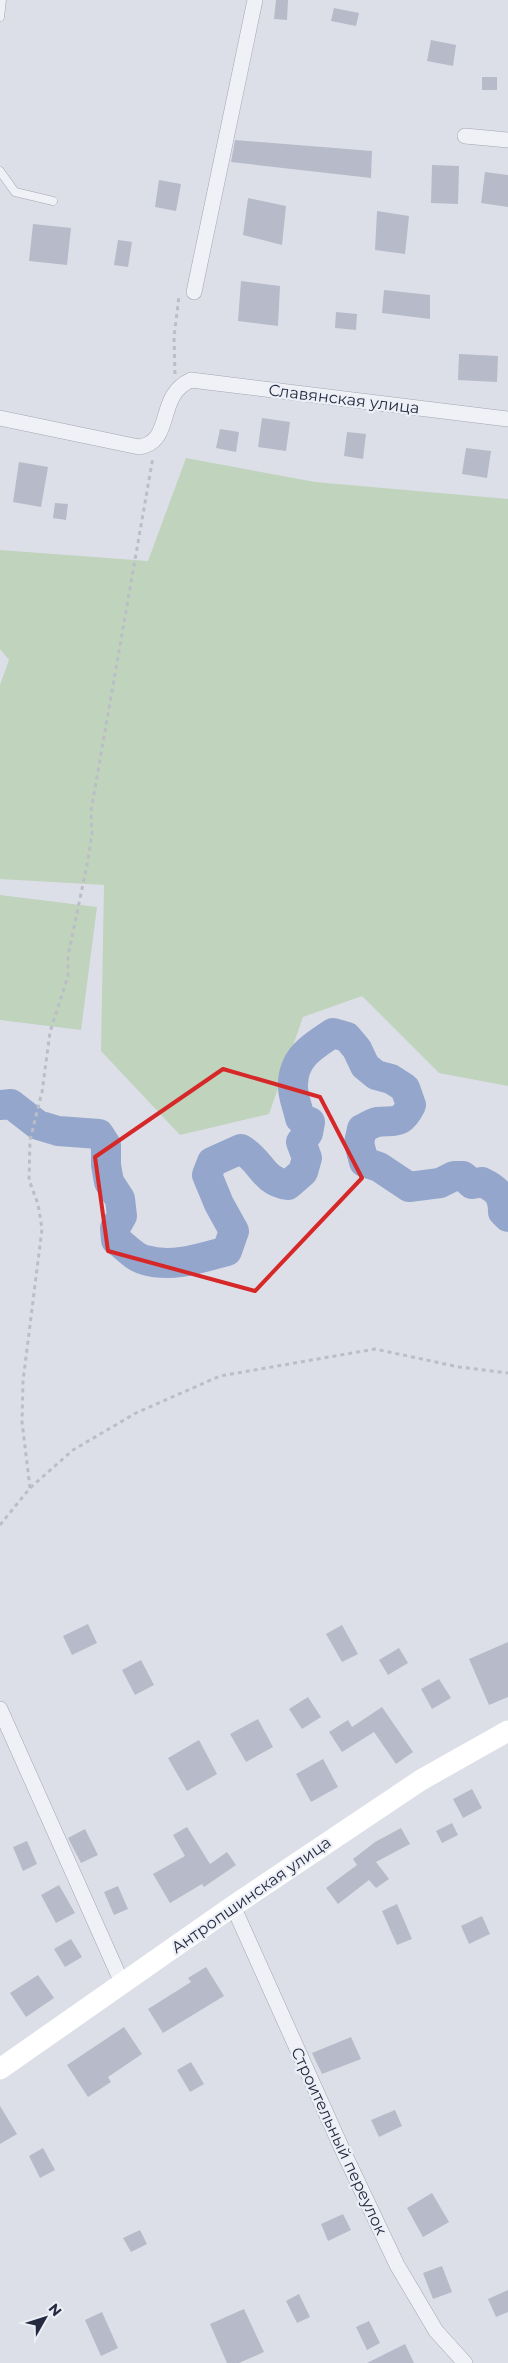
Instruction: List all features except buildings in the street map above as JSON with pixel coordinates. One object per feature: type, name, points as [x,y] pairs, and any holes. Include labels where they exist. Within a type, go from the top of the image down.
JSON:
[{"type":"street","points":[[186,292],[255,0]]},
{"type":"street","points":[[465,136],[508,140]]},
{"type":"street","name":"Славянская улица","points":[[177,389],[191,380],[508,419]]},
{"type":"street","points":[[0,418],[139,447],[149,446],[156,441],[177,389]]},
{"type":"street","points":[[0,1709],[123,1985]]},
{"type":"street","name":"Антропшинская улица","points":[[0,2069],[123,1985],[233,1906],[421,1780],[508,1730]]},
{"type":"street","name":"Строительный переулок","points":[[233,1906],[343,2151],[397,2265],[436,2331],[465,2363]]},
{"type":"lane","points":[[0,17],[2,0]]},
{"type":"lane","points":[[0,171],[15,192],[53,201]]},
{"type":"path","points":[[177,389],[174,351],[186,292]]},
{"type":"path","points":[[30,1488],[22,1422],[23,1382],[42,1229],[38,1204],[29,1180],[31,1135],[42,1092],[50,1032],[68,976],[68,956],[92,833],[91,811],[98,782],[156,441]]},
{"type":"path","points":[[0,1524],[30,1488],[73,1450],[136,1413],[220,1376],[375,1349],[459,1367],[508,1373]]},
{"type":"highlighted area","points":[[223,1069],[320,1097],[362,1178],[255,1291],[108,1251],[95,1157]]},
{"type":"green space","points":[[186,458],[315,482],[508,499],[508,1086],[439,1073],[362,996],[303,1017],[269,1114],[180,1135],[101,1051],[104,885],[0,879],[0,685],[9,660],[0,649],[0,550],[148,561]]},
{"type":"green space","points":[[0,895],[97,907],[81,1030],[0,1020]]},
{"type":"waterway","points":[[0,1105],[11,1104],[38,1125],[58,1131],[99,1134],[106,1145],[106,1165],[109,1182],[120,1199],[122,1216],[115,1228],[116,1240],[145,1260],[176,1263],[197,1259],[227,1251],[234,1231],[219,1204],[207,1175],[212,1162],[241,1149],[254,1159],[267,1175],[279,1183],[288,1185],[303,1172],[307,1158],[301,1142],[308,1133],[310,1122],[300,1118],[294,1095],[294,1077],[299,1061],[304,1055],[317,1043],[333,1033],[347,1037],[357,1049],[365,1066],[376,1075],[391,1079],[405,1088],[411,1105],[401,1119],[373,1123],[362,1129],[359,1143],[364,1162],[379,1167],[409,1187],[440,1183],[454,1176],[463,1176],[472,1184],[482,1182],[492,1187],[498,1193],[502,1201],[503,1212],[508,1217]]}]
